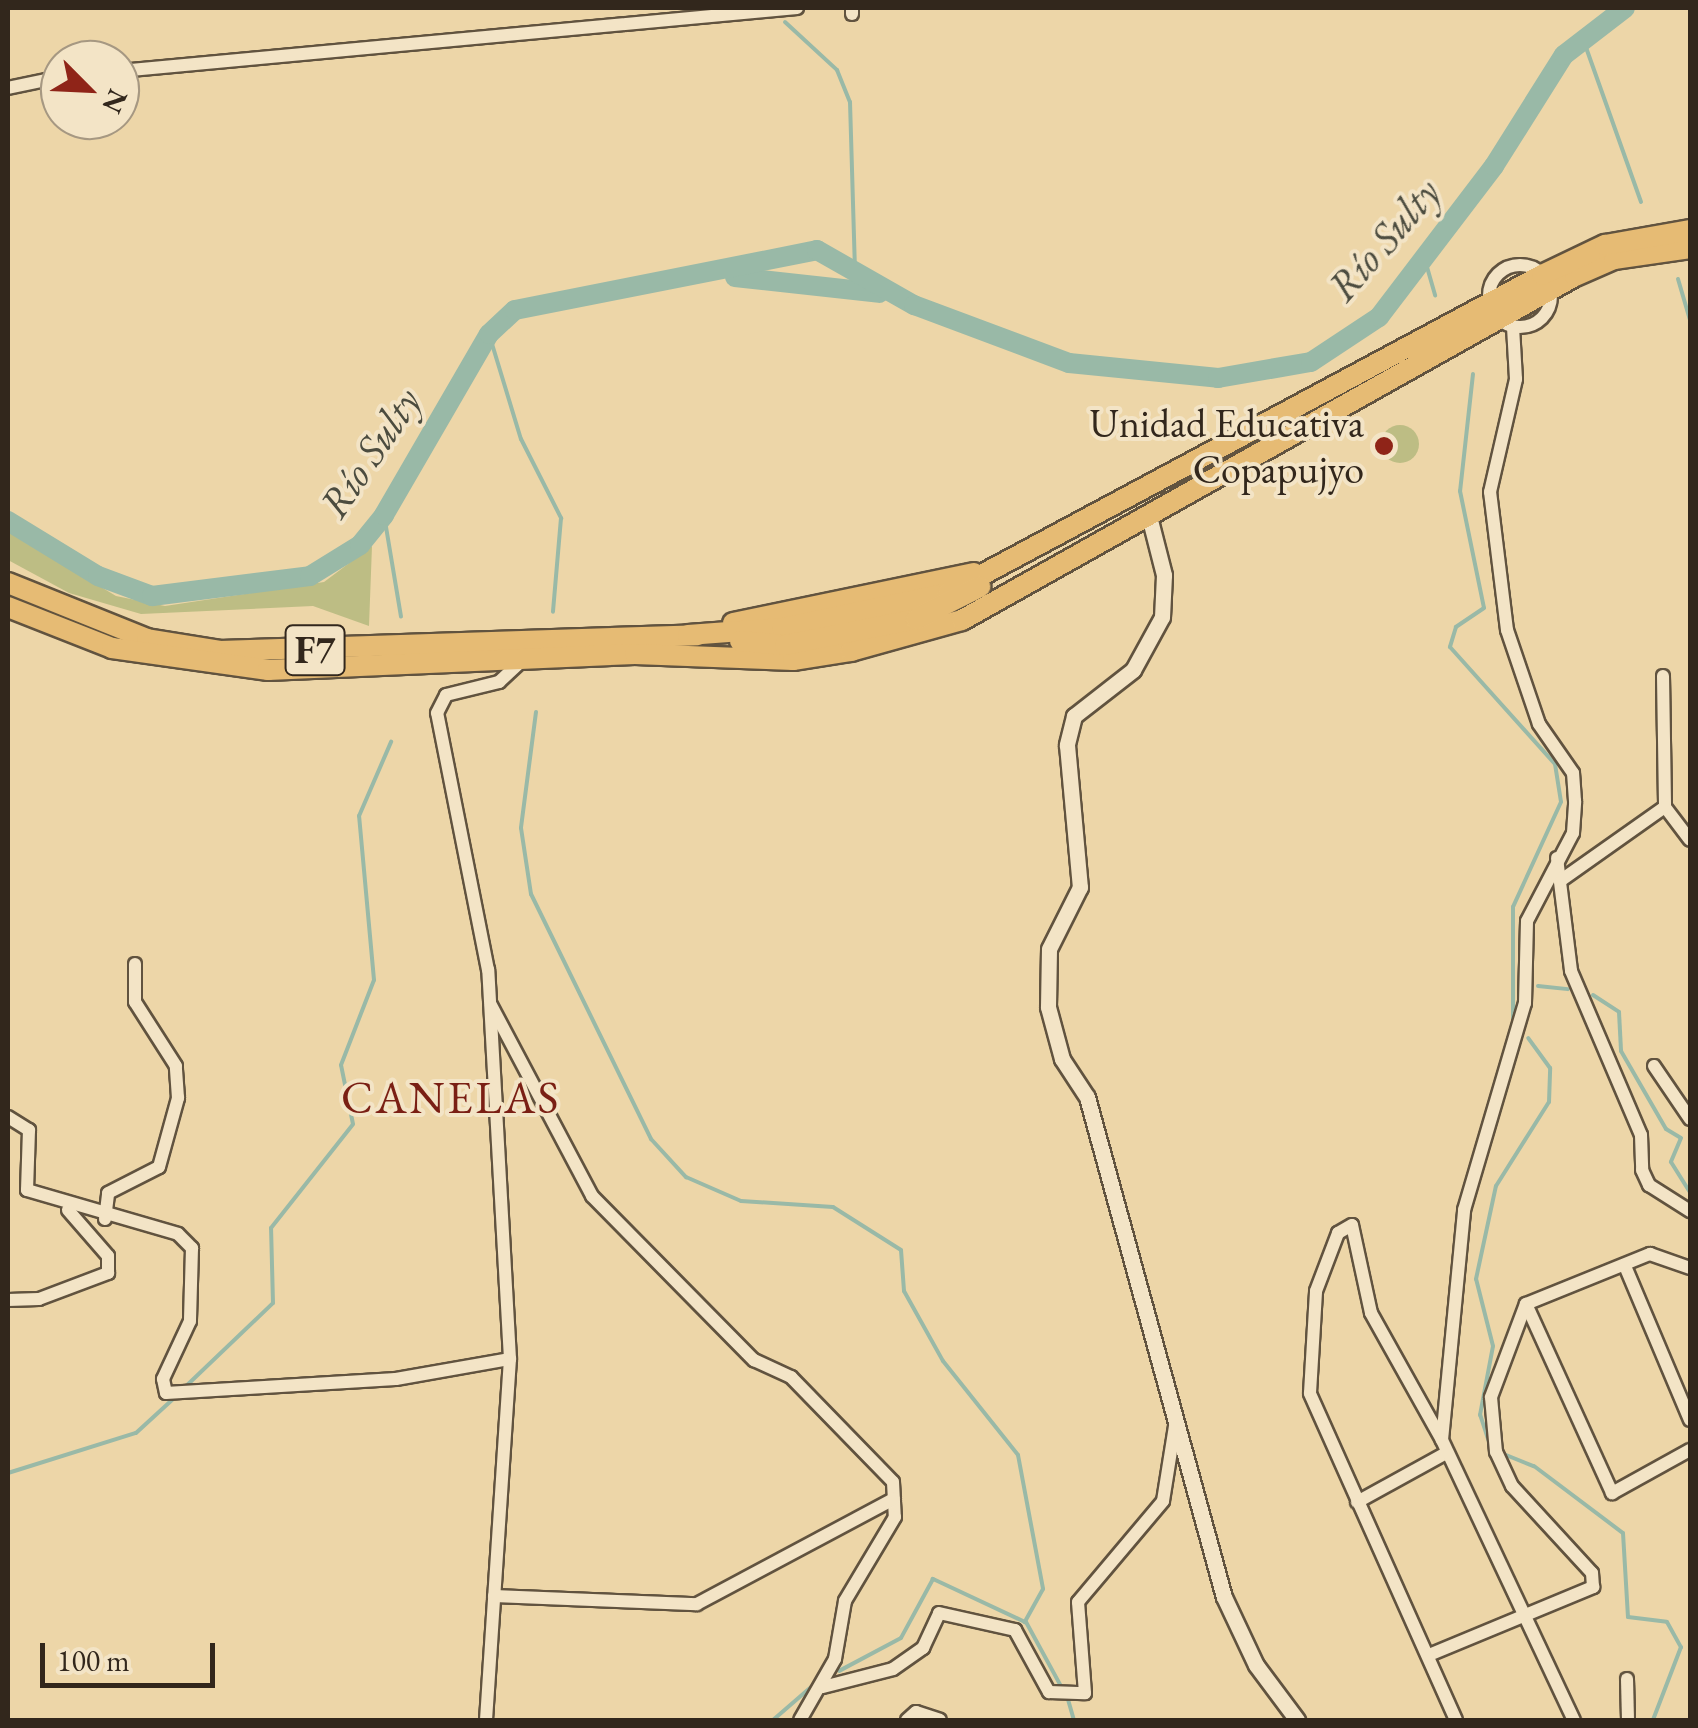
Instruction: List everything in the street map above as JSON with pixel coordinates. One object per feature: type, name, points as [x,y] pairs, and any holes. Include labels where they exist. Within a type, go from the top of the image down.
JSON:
[{"type":"highway","name":"F7","points":[[8,583],[147,639],[220,651],[688,635],[913,603],[1005,568],[1574,268],[1690,244]]},
{"type":"highway","points":[[1541,285],[1574,268]]},
{"type":"highway","points":[[1464,326],[1498,308]]},
{"type":"highway","name":"F7","points":[[8,607],[112,648],[191,666],[792,660],[916,636],[1150,516],[1464,326]]},
{"type":"street","points":[[140,69],[797,8]]},
{"type":"street","points":[[8,88],[40,81]]},
{"type":"street","points":[[1444,1446],[1464,1210],[1526,1003],[1527,922],[1572,834],[1573,773],[1539,724],[1507,630],[1490,492],[1516,379],[1498,308],[1541,285]]},
{"type":"street","points":[[1150,516],[1164,575],[1162,617],[1133,670],[1074,716],[1066,791],[1080,887],[1045,971],[1062,1059],[1086,1097],[1175,1398],[1224,1597],[1256,1665],[1298,1720]]},
{"type":"street","points":[[486,1720],[510,1359],[491,1005],[437,713],[446,695],[499,682],[523,660]]},
{"type":"street","points":[[1663,676],[1666,808],[1690,840]]},
{"type":"street","points":[[1560,881],[1666,808]]},
{"type":"street","points":[[1557,858],[1571,971],[1642,1135],[1648,1185],[1690,1212]]},
{"type":"street","points":[[104,1219],[108,1193],[159,1167],[178,1098],[176,1066],[135,1002],[136,964]]},
{"type":"street","points":[[491,1005],[592,1196],[754,1360],[791,1377],[893,1482],[895,1518],[844,1600],[824,1687],[800,1720]]},
{"type":"street","points":[[1654,1066],[1690,1118]]},
{"type":"street","points":[[8,1117],[29,1130],[22,1185],[66,1208],[178,1234],[192,1248],[190,1321],[163,1379],[172,1396],[206,1386],[396,1379],[510,1359]]},
{"type":"street","points":[[8,1300],[39,1299],[108,1273],[108,1256],[66,1208]]},
{"type":"street","points":[[1456,1720],[1310,1393],[1307,1357],[1316,1291],[1338,1233],[1352,1225],[1370,1314],[1444,1446],[1574,1720]]},
{"type":"street","points":[[1430,1655],[1588,1593],[1595,1580],[1512,1486],[1496,1452],[1491,1397],[1526,1304],[1661,1253],[1690,1268]]},
{"type":"street","points":[[1625,1266],[1690,1420]]},
{"type":"street","points":[[1526,1304],[1612,1493],[1690,1450]]},
{"type":"street","points":[[824,1687],[893,1670],[923,1648],[939,1613],[1015,1630],[1050,1692],[1085,1692],[1078,1602],[1163,1500],[1175,1398]]},
{"type":"street","points":[[1356,1502],[1444,1446]]},
{"type":"street","points":[[494,1596],[697,1604],[894,1499]]},
{"type":"street","points":[[1627,1679],[1628,1720]]},
{"type":"street","points":[[908,1720],[916,1712],[940,1720]]},
{"type":"green space","points":[[1400,425],[1414,430],[1419,444],[1414,458],[1400,463],[1386,458],[1381,444],[1386,430]]},
{"type":"green space","points":[[8,531],[116,596],[165,606],[324,582],[372,546],[369,626],[313,606],[141,614],[69,593],[8,560]]},
{"type":"waterway","name":"Río Sulty","points":[[8,521],[98,576],[152,596],[310,576],[360,545],[384,515],[489,334],[515,310],[817,250],[914,305],[1069,363],[1218,378],[1311,362],[1379,317],[1494,166],[1564,55],[1625,8]]},
{"type":"waterway","points":[[785,22],[837,70],[850,102],[855,266]]},
{"type":"waterway","points":[[1583,39],[1641,202]]},
{"type":"waterway","points":[[1425,260],[1435,296]]},
{"type":"waterway","name":"Río Sulty","points":[[735,277],[879,293]]},
{"type":"waterway","points":[[1678,279],[1690,320]]},
{"type":"waterway","points":[[489,334],[521,439],[561,518],[553,612]]},
{"type":"waterway","points":[[1473,374],[1460,491],[1484,608],[1456,627],[1450,647],[1555,764],[1561,802],[1513,907],[1513,1023]]},
{"type":"waterway","points":[[384,515],[401,617]]},
{"type":"waterway","points":[[536,712],[521,828],[531,894],[651,1139],[686,1177],[741,1201],[833,1207],[901,1250],[904,1291],[943,1361],[1018,1455],[1043,1589],[1025,1622],[933,1579],[901,1638],[839,1671]]},
{"type":"waterway","points":[[183,1389],[273,1303],[271,1228],[353,1124],[341,1065],[374,980],[359,816],[391,742]]},
{"type":"waterway","points":[[1538,986],[1568,989]]},
{"type":"waterway","points":[[1593,995],[1619,1012],[1621,1051],[1666,1129],[1681,1138],[1671,1162],[1690,1192]]},
{"type":"waterway","points":[[1490,1445],[1480,1415],[1493,1346],[1476,1279],[1496,1186],[1549,1102],[1550,1068],[1528,1038]]},
{"type":"waterway","points":[[8,1473],[136,1433],[173,1399]]},
{"type":"waterway","points":[[1501,1453],[1534,1466],[1623,1533],[1628,1617],[1667,1622],[1681,1647],[1653,1720]]},
{"type":"waterway","points":[[1026,1622],[1062,1688]]},
{"type":"waterway","points":[[773,1720],[817,1682]]},
{"type":"waterway","points":[[1067,1696],[1074,1720]]},
{"type":"place","name":"Unidad Educativa Copapujyo","points":[[1384,446]]},
{"type":"district","name":"CANELAS","points":[[451,1098]]}]
